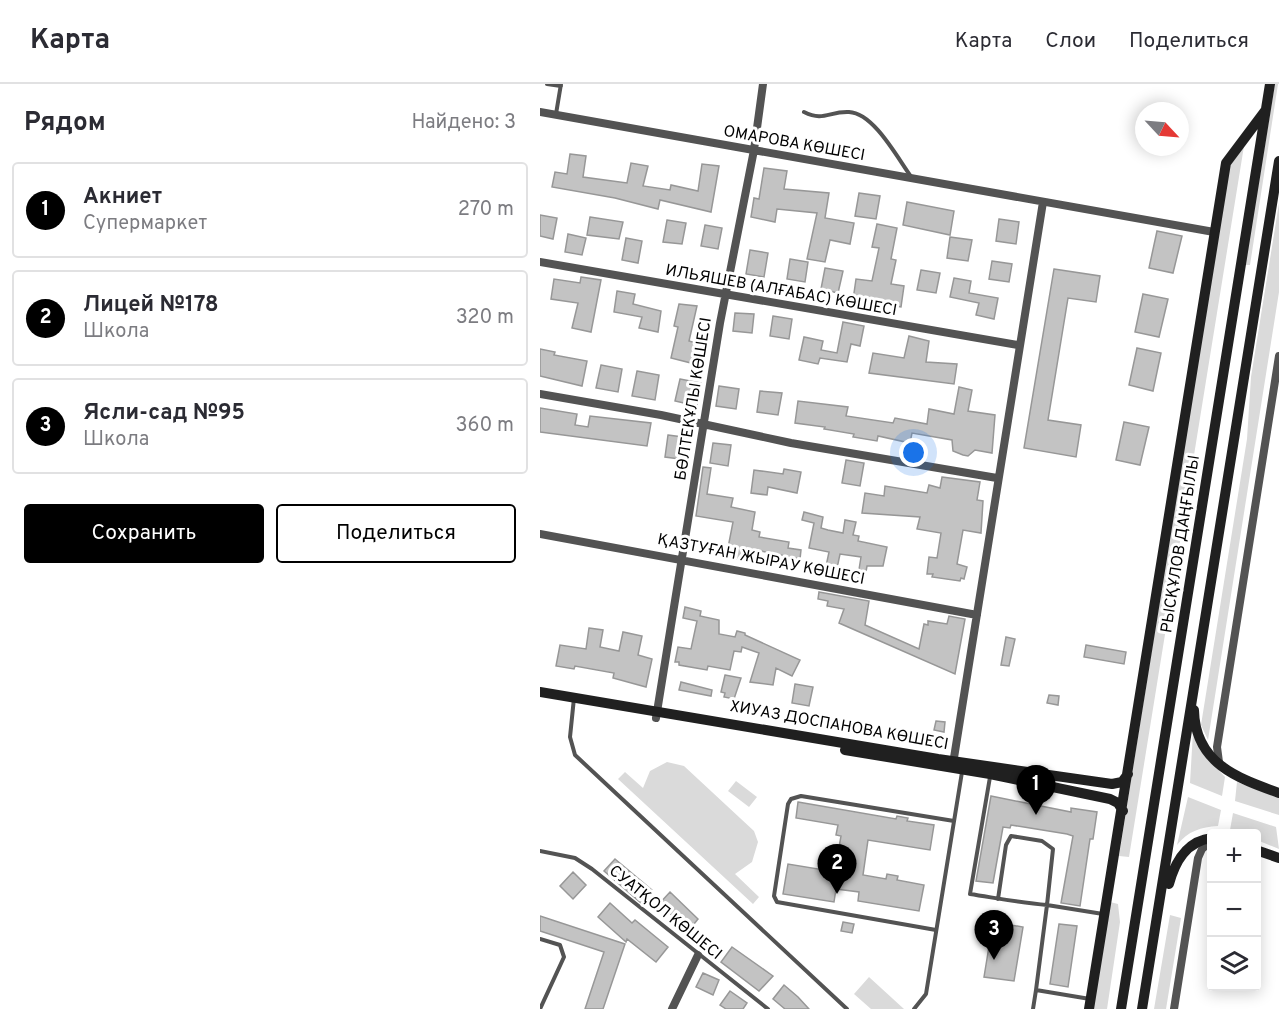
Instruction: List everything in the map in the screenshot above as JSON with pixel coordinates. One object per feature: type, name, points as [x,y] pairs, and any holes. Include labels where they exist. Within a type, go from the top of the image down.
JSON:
[{"type":"street","name":"БӨЛТЕКҰЛЫ КӨШЕСІ","points":[[657,715],[725,295],[754,150],[763,84]]},
{"type":"street","name":"РЫСҚҰЛОВ ДАҢҒЫЛЫ","points":[[1121,1009],[1270,84]]},
{"type":"street","points":[[1090,1004],[1226,163],[1267,108]]},
{"type":"street","name":"ОМАРОВА КӨШЕСІ","points":[[540,112],[1214,232]]},
{"type":"street","points":[[1142,1009],[1279,161]]},
{"type":"street","points":[[958,766],[976,615],[1043,202]]},
{"type":"street","name":"ИЛЬЯШЕВ (АЛҒАБАС) КӨШЕСІ","points":[[540,262],[1018,345]]},
{"type":"street","points":[[1221,767],[1217,747],[1279,356]]},
{"type":"street","points":[[540,394],[705,424],[791,443],[997,478]]},
{"type":"street","name":"ҚАЗТУҒАН ЖЫРАУ КӨШЕСІ","points":[[540,534],[976,615]]},
{"type":"street","points":[[1194,686],[1194,720],[1208,753],[1221,767],[1234,776],[1279,793]]},
{"type":"street","name":"ХИУАЗ ДОСПАНОВА КӨШЕСІ","points":[[540,692],[574,701],[991,771],[1112,784],[1122,782],[1128,774]]},
{"type":"street","name":"ХИУАЗ ДОСПАНОВА КӨШЕСІ","points":[[540,699],[574,701]]},
{"type":"street","name":"ХИУАЗ ДОСПАНОВА КӨШЕСІ","points":[[991,771],[1110,799],[1118,803],[1123,811]]},
{"type":"street","points":[[1156,928],[1174,868],[1180,857],[1195,842],[1207,840]]},
{"type":"street","points":[[1174,1009],[1198,858],[1207,844]]},
{"type":"street","points":[[1261,851],[1279,858]]},
{"type":"street","points":[[672,1009],[698,955]]},
{"type":"lane","points":[[547,84],[561,85],[556,115]]},
{"type":"lane","points":[[804,112],[816,118],[850,112],[861,116],[875,126],[912,178]]},
{"type":"lane","points":[[574,701],[570,737],[575,755],[847,1009]]},
{"type":"lane","points":[[914,1009],[926,994],[954,821],[958,766]]},
{"type":"lane","points":[[991,771],[970,894],[1105,914]]},
{"type":"lane","points":[[936,930],[777,902],[774,896],[788,804],[791,799],[801,796],[954,821]]},
{"type":"lane","points":[[998,899],[1006,845],[1011,836],[1042,841],[1053,849],[1033,1009]]},
{"type":"lane","name":"СУАТҚОЛ КӨШЕСІ","points":[[540,851],[575,858],[592,869],[768,1009]]},
{"type":"lane","points":[[540,939],[560,945],[564,957],[540,1009]]},
{"type":"lane","points":[[1036,990],[1090,1004]]},
{"type":"shaded area","points":[[1275,84],[1278,84],[1250,265],[1245,265]]},
{"type":"shaded area","points":[[1244,146],[1129,857],[1119,856],[1229,166]]},
{"type":"shaded area","points":[[1279,203],[1279,292],[1208,740],[1201,725],[1247,439],[1251,377]]},
{"type":"shaded area","points":[[1193,732],[1201,751],[1225,777],[1222,796],[1190,783]]},
{"type":"shaded area","points":[[667,762],[684,766],[754,831],[758,842],[752,862],[735,874],[759,897],[753,904],[618,779],[625,772],[643,788],[650,771]]},
{"type":"shaded area","points":[[736,781],[757,797],[749,807],[728,791]]},
{"type":"shaded area","points":[[1237,782],[1279,798],[1279,815],[1235,801]]},
{"type":"shaded area","points":[[1188,797],[1221,810],[1218,826],[1195,831],[1177,845]]},
{"type":"shaded area","points":[[1233,813],[1276,827],[1279,849],[1261,842],[1261,829],[1230,829]]},
{"type":"shaded area","points":[[1110,902],[1118,904],[1120,922],[1107,1009],[1093,1009]]},
{"type":"shaded area","points":[[1170,915],[1181,918],[1166,1009],[1154,1009]]},
{"type":"shaded area","points":[[869,977],[904,1009],[871,1009],[854,994]]},
{"type":"building","points":[[570,154],[586,156],[583,177],[627,183],[631,163],[648,166],[643,186],[670,190],[671,185],[698,191],[702,164],[719,166],[711,212],[660,200],[658,209],[615,198],[552,187],[555,172],[567,174]]},
{"type":"building","points":[[764,168],[787,171],[784,189],[829,193],[825,218],[854,223],[850,244],[830,240],[825,262],[807,259],[817,213],[777,209],[775,222],[751,217],[754,198],[759,199]]},
{"type":"building","points":[[859,193],[880,196],[876,219],[855,216]]},
{"type":"building","points":[[907,202],[954,211],[950,235],[903,225]]},
{"type":"building","points":[[540,215],[557,218],[553,239],[540,236]]},
{"type":"building","points":[[590,217],[623,222],[619,239],[587,235]]},
{"type":"building","points":[[999,219],[1019,222],[1016,244],[996,241]]},
{"type":"building","points":[[667,220],[686,223],[682,244],[663,242]]},
{"type":"building","points":[[877,224],[897,228],[891,259],[896,260],[891,284],[904,286],[901,307],[853,300],[856,279],[872,281],[879,248],[872,247]]},
{"type":"building","points":[[705,225],[722,228],[718,249],[701,246]]},
{"type":"building","points":[[1157,231],[1182,236],[1173,273],[1149,268]]},
{"type":"building","points":[[568,234],[586,238],[582,255],[565,252]]},
{"type":"building","points":[[950,237],[972,240],[968,261],[947,258]]},
{"type":"building","points":[[626,238],[642,241],[638,263],[622,260]]},
{"type":"building","points":[[750,250],[768,253],[764,277],[746,274]]},
{"type":"building","points":[[790,259],[808,262],[805,282],[787,279]]},
{"type":"building","points":[[992,261],[1012,264],[1009,282],[989,279]]},
{"type":"building","points":[[825,268],[843,271],[838,293],[821,289]]},
{"type":"building","points":[[1054,269],[1100,276],[1096,302],[1068,298],[1048,420],[1081,425],[1076,457],[1024,448]]},
{"type":"building","points":[[921,270],[940,273],[936,293],[917,290]]},
{"type":"building","points":[[581,277],[601,280],[591,332],[572,328],[578,303],[551,299],[554,279],[580,283]]},
{"type":"building","points":[[954,278],[971,281],[969,293],[998,298],[994,319],[976,315],[979,303],[950,297]]},
{"type":"building","points":[[617,291],[635,294],[633,304],[661,311],[658,332],[639,328],[642,317],[614,312]]},
{"type":"building","points":[[1143,294],[1168,299],[1159,337],[1135,332]]},
{"type":"building","points":[[679,304],[697,306],[689,341],[696,343],[691,363],[671,358],[678,327],[674,326]]},
{"type":"building","points":[[735,313],[754,314],[752,333],[733,331]]},
{"type":"building","points":[[773,316],[792,319],[789,339],[770,336]]},
{"type":"building","points":[[843,322],[864,326],[860,346],[851,344],[847,362],[820,358],[818,364],[799,360],[804,337],[823,341],[821,350],[837,353]]},
{"type":"building","points":[[909,336],[929,341],[926,362],[957,364],[954,384],[869,373],[873,353],[904,358]]},
{"type":"building","points":[[1137,348],[1161,353],[1153,391],[1129,385]]},
{"type":"building","points":[[540,349],[555,352],[554,355],[587,361],[582,386],[540,376]]},
{"type":"building","points":[[601,365],[622,369],[618,392],[596,388]]},
{"type":"building","points":[[637,371],[659,375],[655,400],[632,396]]},
{"type":"building","points":[[680,379],[701,383],[697,406],[675,401]]},
{"type":"building","points":[[719,386],[739,389],[736,409],[716,406]]},
{"type":"building","points":[[959,387],[972,390],[968,411],[995,415],[992,453],[975,450],[968,456],[963,455],[953,451],[952,440],[912,433],[910,443],[878,436],[877,441],[853,437],[854,434],[824,429],[825,427],[795,423],[798,401],[848,407],[846,416],[893,423],[895,418],[927,424],[929,409],[954,414]]},
{"type":"building","points":[[760,391],[782,393],[778,415],[757,412]]},
{"type":"building","points":[[540,408],[577,414],[575,425],[588,427],[590,416],[651,423],[647,446],[540,432]]},
{"type":"building","points":[[1124,422],[1149,427],[1140,465],[1116,460]]},
{"type":"building","points":[[668,435],[690,438],[687,460],[665,457]]},
{"type":"building","points":[[713,443],[731,445],[728,466],[710,463]]},
{"type":"building","points":[[846,460],[864,463],[860,486],[842,483]]},
{"type":"building","points":[[703,467],[711,468],[707,494],[733,498],[731,507],[755,512],[752,530],[760,532],[759,537],[789,542],[788,548],[801,550],[800,559],[756,550],[754,561],[726,558],[733,522],[696,516]]},
{"type":"building","points":[[784,469],[801,472],[797,493],[768,487],[767,495],[751,493],[754,470],[783,474]]},
{"type":"building","points":[[942,477],[980,482],[977,500],[983,501],[981,533],[963,530],[957,564],[967,567],[964,579],[961,578],[960,581],[932,577],[933,574],[927,574],[929,557],[937,558],[941,533],[917,529],[920,517],[862,513],[865,493],[884,496],[885,486],[927,493],[929,485],[940,488]]},
{"type":"building","points":[[804,512],[823,517],[821,528],[843,533],[845,520],[856,522],[853,535],[859,536],[858,541],[887,547],[883,566],[867,566],[864,583],[857,582],[861,557],[840,554],[835,578],[824,576],[829,552],[809,548],[814,523],[802,520]]},
{"type":"building","points":[[819,592],[869,601],[865,625],[919,649],[924,624],[928,625],[928,621],[947,624],[949,616],[965,619],[955,674],[839,623],[844,609],[827,606],[828,601],[818,599]]},
{"type":"building","points":[[685,607],[701,611],[700,616],[719,620],[719,634],[735,637],[737,631],[745,633],[800,660],[792,676],[776,668],[773,685],[750,682],[759,653],[742,647],[741,652],[734,651],[730,670],[708,666],[707,670],[679,665],[679,662],[675,662],[678,647],[691,649],[697,621],[683,618]]},
{"type":"building","points":[[589,628],[603,630],[600,647],[619,651],[623,632],[642,636],[638,655],[652,659],[646,687],[613,678],[614,673],[575,666],[574,669],[556,666],[560,645],[586,649]]},
{"type":"building","points":[[1006,637],[1015,639],[1009,666],[1001,665]]},
{"type":"building","points":[[1086,645],[1126,652],[1124,664],[1084,657]]},
{"type":"building","points":[[725,675],[741,678],[734,699],[724,697],[725,693],[721,692]]},
{"type":"building","points":[[681,682],[712,690],[711,696],[679,690]]},
{"type":"building","points":[[795,684],[813,687],[809,706],[792,703]]},
{"type":"building","points":[[1049,695],[1059,696],[1058,705],[1047,703]]},
{"type":"building","points":[[936,721],[945,722],[944,732],[934,730]]},
{"type":"building","points":[[991,796],[1071,812],[1071,808],[1097,812],[1093,839],[1090,839],[1080,906],[1061,903],[1073,836],[1067,834],[1011,825],[1010,828],[1003,827],[993,883],[976,881]]},
{"type":"building","points":[[798,802],[896,819],[897,816],[908,818],[907,821],[934,825],[930,850],[868,840],[863,875],[886,879],[887,874],[898,876],[897,880],[924,885],[919,911],[858,901],[859,892],[836,889],[834,902],[783,894],[788,864],[830,871],[832,858],[837,859],[841,836],[836,835],[838,825],[796,818]]},
{"type":"building","points":[[615,859],[652,890],[641,903],[604,871]]},
{"type":"building","points":[[573,872],[586,885],[573,899],[560,886]]},
{"type":"building","points":[[670,892],[698,919],[685,935],[671,923],[675,918],[659,904]]},
{"type":"building","points":[[610,903],[632,923],[635,920],[668,947],[656,962],[627,939],[626,942],[598,917]]},
{"type":"building","points":[[540,916],[625,944],[603,1009],[585,1009],[604,952],[540,931]]},
{"type":"building","points":[[843,922],[854,924],[852,933],[841,931]]},
{"type":"building","points":[[993,922],[1023,927],[1014,981],[984,977]]},
{"type":"building","points":[[1059,924],[1077,926],[1068,987],[1050,984]]},
{"type":"building","points":[[732,947],[773,976],[759,991],[721,962]]},
{"type":"building","points":[[703,973],[719,980],[713,995],[696,987]]},
{"type":"building","points":[[784,985],[809,1009],[785,1009],[773,999]]},
{"type":"building","points":[[730,991],[747,1003],[743,1009],[726,1009],[720,1005]]},
{"type":"place","name":"Акниет","points":[[1036,815]]},
{"type":"place","name":"Лицей №178","points":[[837,894]]},
{"type":"place","name":"Ясли-сад №95","points":[[994,960]]}]
